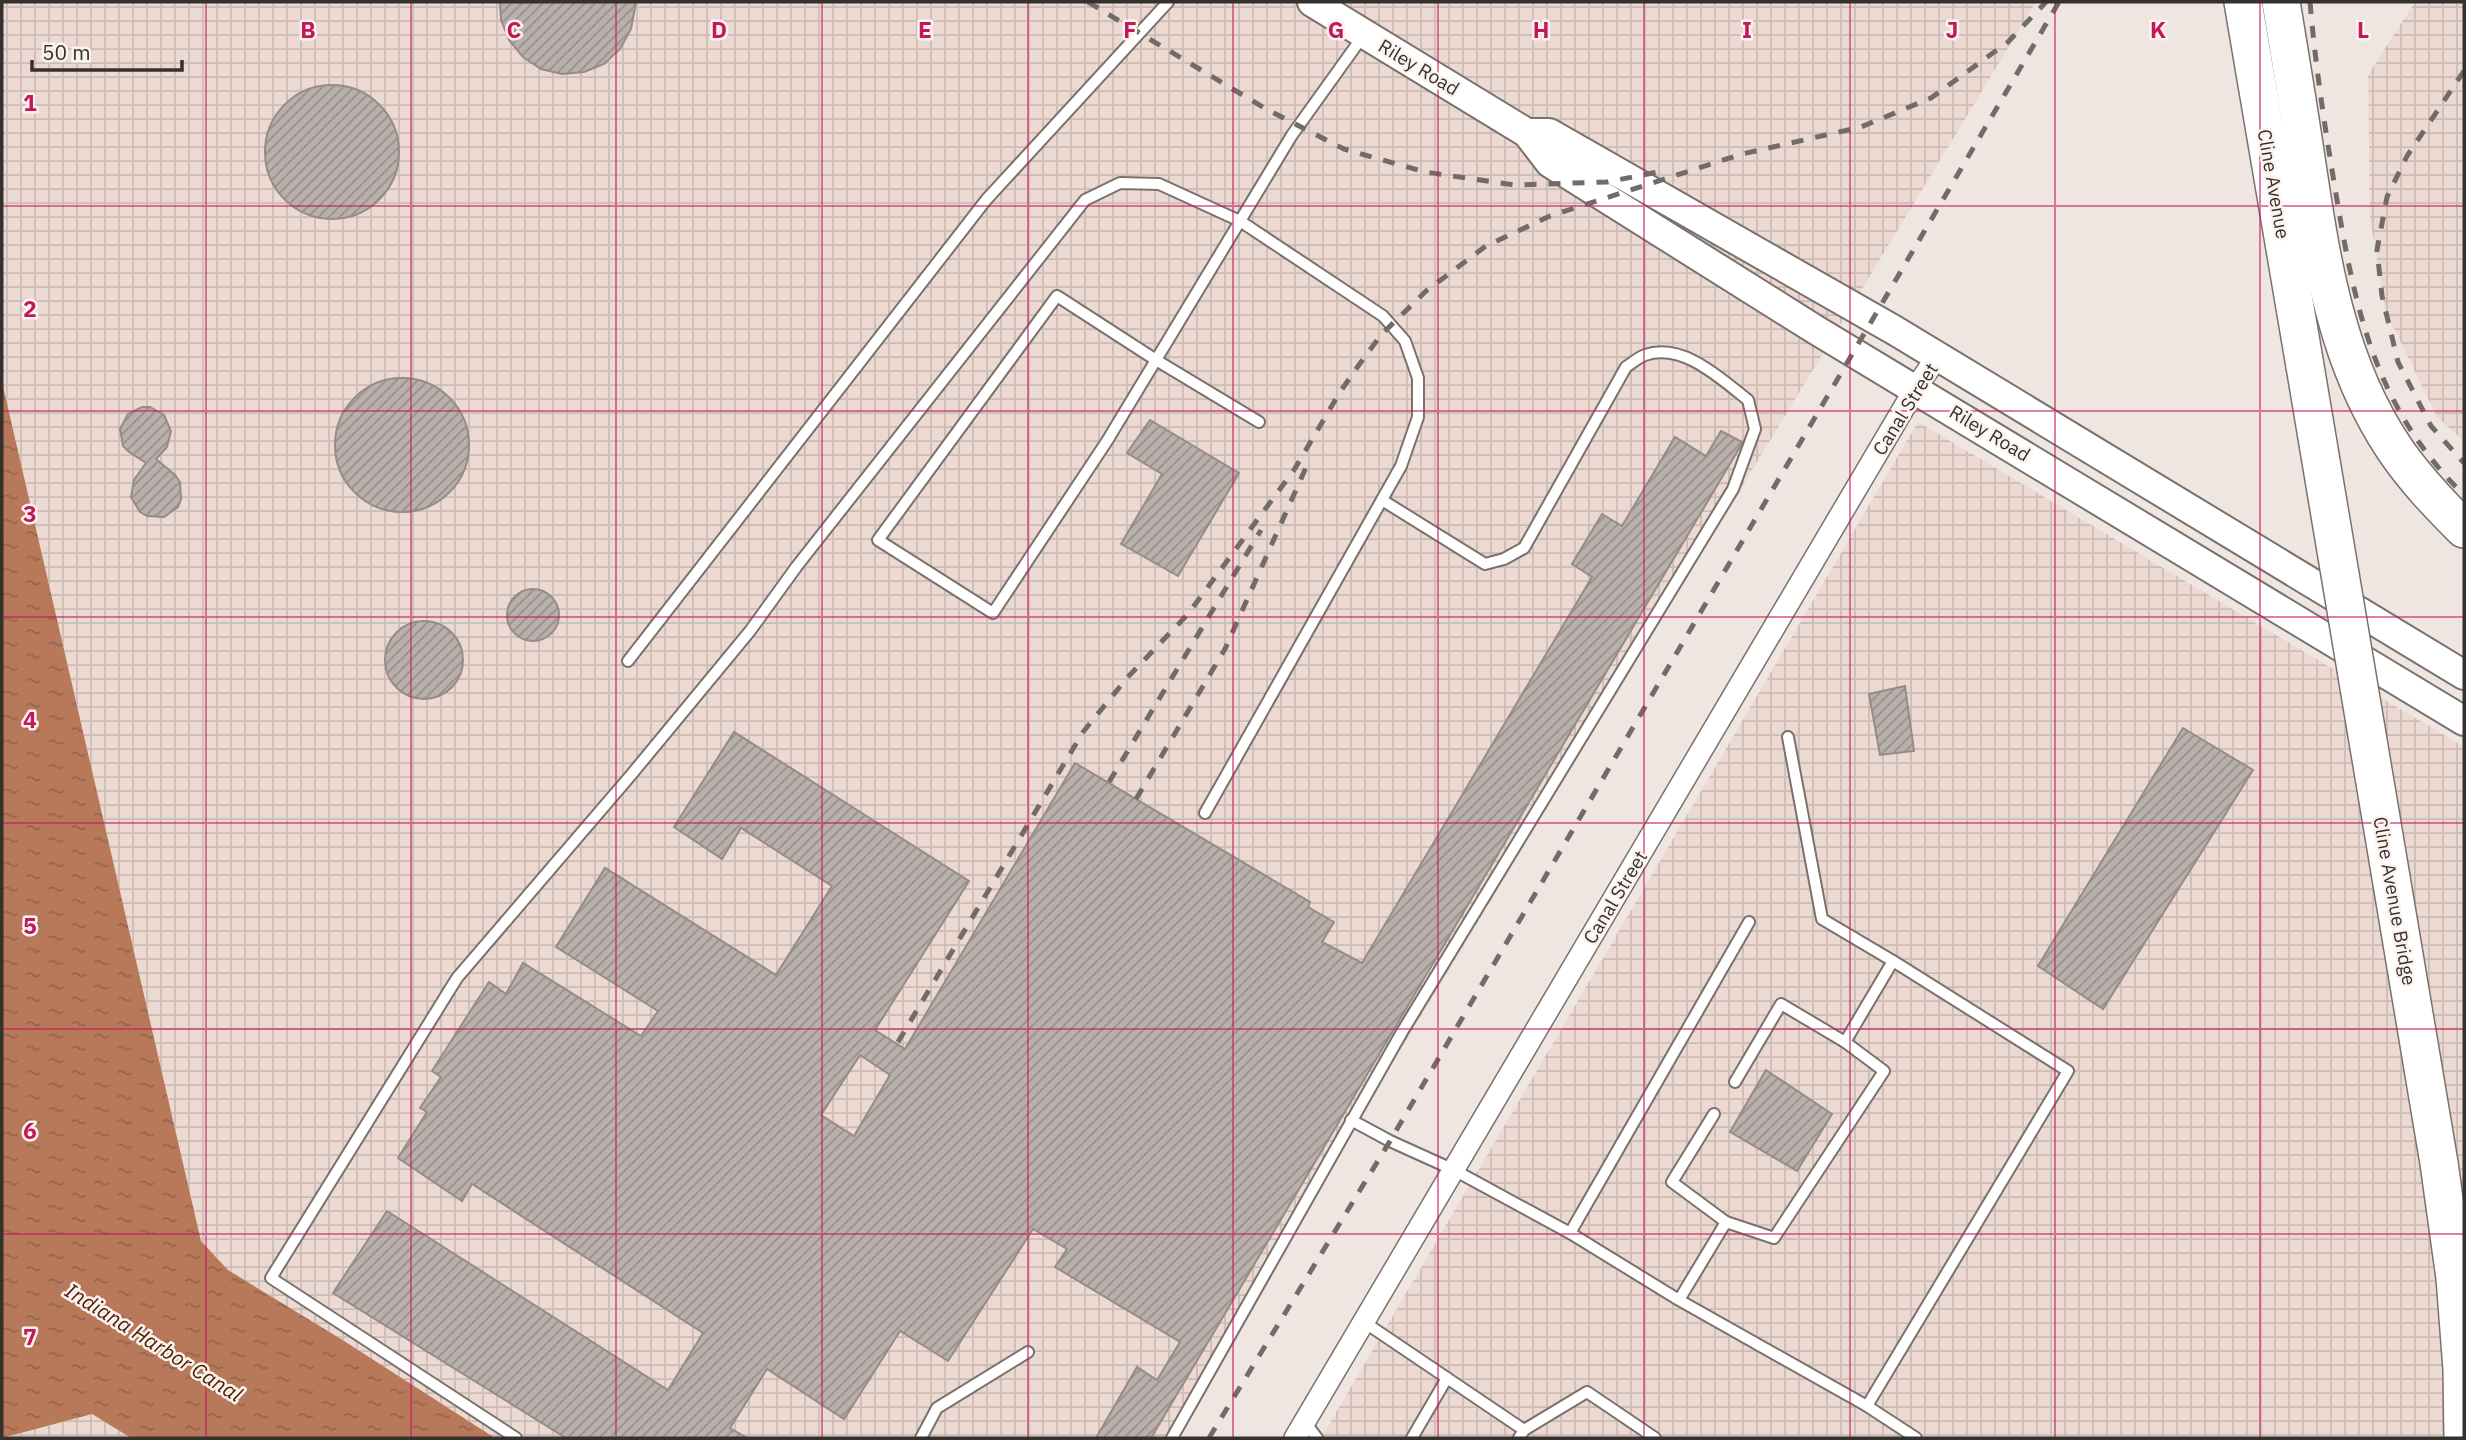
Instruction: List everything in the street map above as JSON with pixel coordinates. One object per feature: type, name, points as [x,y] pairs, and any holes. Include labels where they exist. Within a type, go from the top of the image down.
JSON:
[{"type":"highway","name":"Cline Avenue","points":[[2243,2],[2305,366]]},
{"type":"highway","points":[[2281,2],[2327,284],[2337,326],[2351,364],[2393,447],[2435,500],[2464,529]]},
{"type":"highway","name":"Cline Avenue Bridge","points":[[2305,366],[2441,1175],[2455,1278],[2462,1369],[2463,1438]]},
{"type":"main road","name":"Riley Road","points":[[1312,2],[1527,133],[1545,158],[1560,169],[1816,330],[2464,721]]},
{"type":"main road","name":"Riley Road","points":[[1527,133],[1549,133],[1937,357],[2464,675]]},
{"type":"street","name":"Canal Street","points":[[1306,1433],[1364,1322],[1915,389],[1937,357]]},
{"type":"lane","points":[[628,661],[986,200],[1168,2]]},
{"type":"lane","points":[[1259,422],[1156,360],[1058,296],[877,540],[993,613],[1101,449],[1156,360],[1292,135],[1365,34]]},
{"type":"lane","points":[[516,1438],[271,1278],[457,978],[622,786],[750,631],[797,566],[1085,200],[1119,183],[1159,184],[1240,221],[1383,316],[1405,341],[1418,378],[1418,417],[1401,466],[1205,813]]},
{"type":"lane","points":[[1172,1438],[1409,1021],[1733,489],[1755,429],[1748,400],[1702,365],[1671,353],[1645,355],[1626,366],[1524,548],[1504,559],[1485,564],[1382,500]]},
{"type":"lane","points":[[1788,737],[1822,919],[2068,1071],[1867,1406]]},
{"type":"lane","points":[[1570,1233],[1749,922]]},
{"type":"lane","points":[[1845,1042],[1893,961]]},
{"type":"lane","points":[[1714,1114],[1672,1182],[1726,1222],[1774,1238],[1884,1071],[1845,1042],[1781,1004],[1735,1082]]},
{"type":"lane","points":[[1351,1120],[1390,1142],[1454,1170],[1570,1233],[1679,1300],[1867,1406],[1916,1438]]},
{"type":"lane","points":[[1679,1300],[1726,1222]]},
{"type":"lane","points":[[1364,1322],[1447,1378],[1521,1434],[1587,1392],[1655,1438]]},
{"type":"lane","points":[[921,1438],[937,1408],[1028,1352]]},
{"type":"lane","points":[[1412,1438],[1447,1378]]},
{"type":"shaded area","points":[[2,2],[2036,2],[1165,1438],[495,1438],[228,1270],[201,1241],[2,382]]},
{"type":"shaded area","points":[[2415,2],[2464,2],[2464,441],[2437,417],[2385,310],[2370,217],[2368,75]]},
{"type":"shaded area","points":[[1918,422],[2464,747],[2464,1438],[1321,1438]]},
{"type":"shaded area","points":[[92,1414],[131,1438],[2,1438]]},
{"type":"water","name":"Indiana Harbor Canal","points":[[2,382],[201,1241],[228,1270],[495,1438],[131,1438],[92,1414],[2,1438]]},
{"type":"building","points":[[500,2],[636,2],[631,29],[620,49],[604,64],[584,72],[562,74],[541,69],[523,57],[509,40],[501,20]]},
{"type":"building","points":[[332,85],[358,90],[379,105],[394,126],[399,152],[394,178],[379,199],[358,214],[332,219],[306,214],[285,199],[270,178],[265,152],[270,126],[285,105],[306,90]]},
{"type":"building","points":[[402,378],[428,383],[449,398],[464,419],[469,445],[464,471],[449,492],[428,507],[402,512],[376,507],[355,492],[340,471],[335,445],[340,419],[355,398],[376,383]]},
{"type":"building","points":[[142,407],[150,407],[164,415],[171,431],[167,447],[156,459],[180,482],[181,499],[178,507],[164,517],[147,516],[140,512],[131,497],[134,480],[146,463],[123,446],[120,429],[128,414]]},
{"type":"building","points":[[1150,420],[1239,473],[1178,576],[1121,544],[1162,474],[1127,453]]},
{"type":"building","points":[[1721,431],[1742,442],[1151,1438],[1096,1438],[1137,1367],[1157,1380],[1180,1342],[1055,1267],[1067,1249],[1033,1229],[948,1361],[900,1331],[844,1419],[767,1369],[730,1428],[747,1438],[566,1438],[333,1293],[387,1211],[668,1390],[703,1333],[472,1184],[462,1201],[398,1158],[427,1112],[420,1108],[441,1077],[432,1071],[489,982],[506,994],[523,963],[641,1036],[658,1011],[556,947],[605,868],[776,975],[832,886],[741,828],[722,859],[674,827],[734,732],[969,881],[875,1030],[905,1049],[1075,763],[1310,902],[1308,907],[1334,922],[1322,942],[1362,963],[1592,577],[1572,564],[1602,514],[1622,526],[1675,437],[1706,456]],"holes":[[[860,1055],[890,1075],[854,1136],[821,1115]]]},
{"type":"building","points":[[533,589],[543,591],[551,597],[557,605],[557,625],[551,633],[543,639],[533,641],[523,639],[515,633],[509,625],[507,615],[509,605],[515,597],[523,591]]},
{"type":"building","points":[[424,621],[439,624],[451,633],[460,645],[463,660],[460,675],[451,687],[439,696],[424,699],[409,696],[397,687],[388,675],[385,660],[388,645],[397,633],[409,624]]},
{"type":"building","points":[[1905,686],[1914,751],[1880,755],[1869,694]]},
{"type":"building","points":[[2183,728],[2253,770],[2103,1009],[2038,966]]},
{"type":"building","points":[[1766,1070],[1832,1114],[1797,1171],[1730,1132]]},
{"type":"railway","points":[[1088,2],[1266,109],[1344,149],[1425,172],[1514,185],[1607,182],[1663,171]]},
{"type":"railway","points":[[898,1042],[1083,732],[1127,678],[1188,614],[1294,470],[1361,362],[1381,335],[1426,291],[1486,246],[1550,216],[1742,154],[1861,127],[1931,98],[2008,42],[2046,2]]},
{"type":"railway","points":[[1209,1438],[1390,1141],[2059,2]]},
{"type":"railway","points":[[2310,2],[2330,160],[2350,269],[2372,350],[2408,425],[2433,461],[2464,495]]},
{"type":"railway","points":[[2464,71],[2407,156],[2387,197],[2377,250],[2382,296],[2398,362],[2431,426],[2464,463]]},
{"type":"railway","points":[[1136,799],[1225,649],[1308,463]]},
{"type":"railway","points":[[1109,782],[1261,530]]}]
